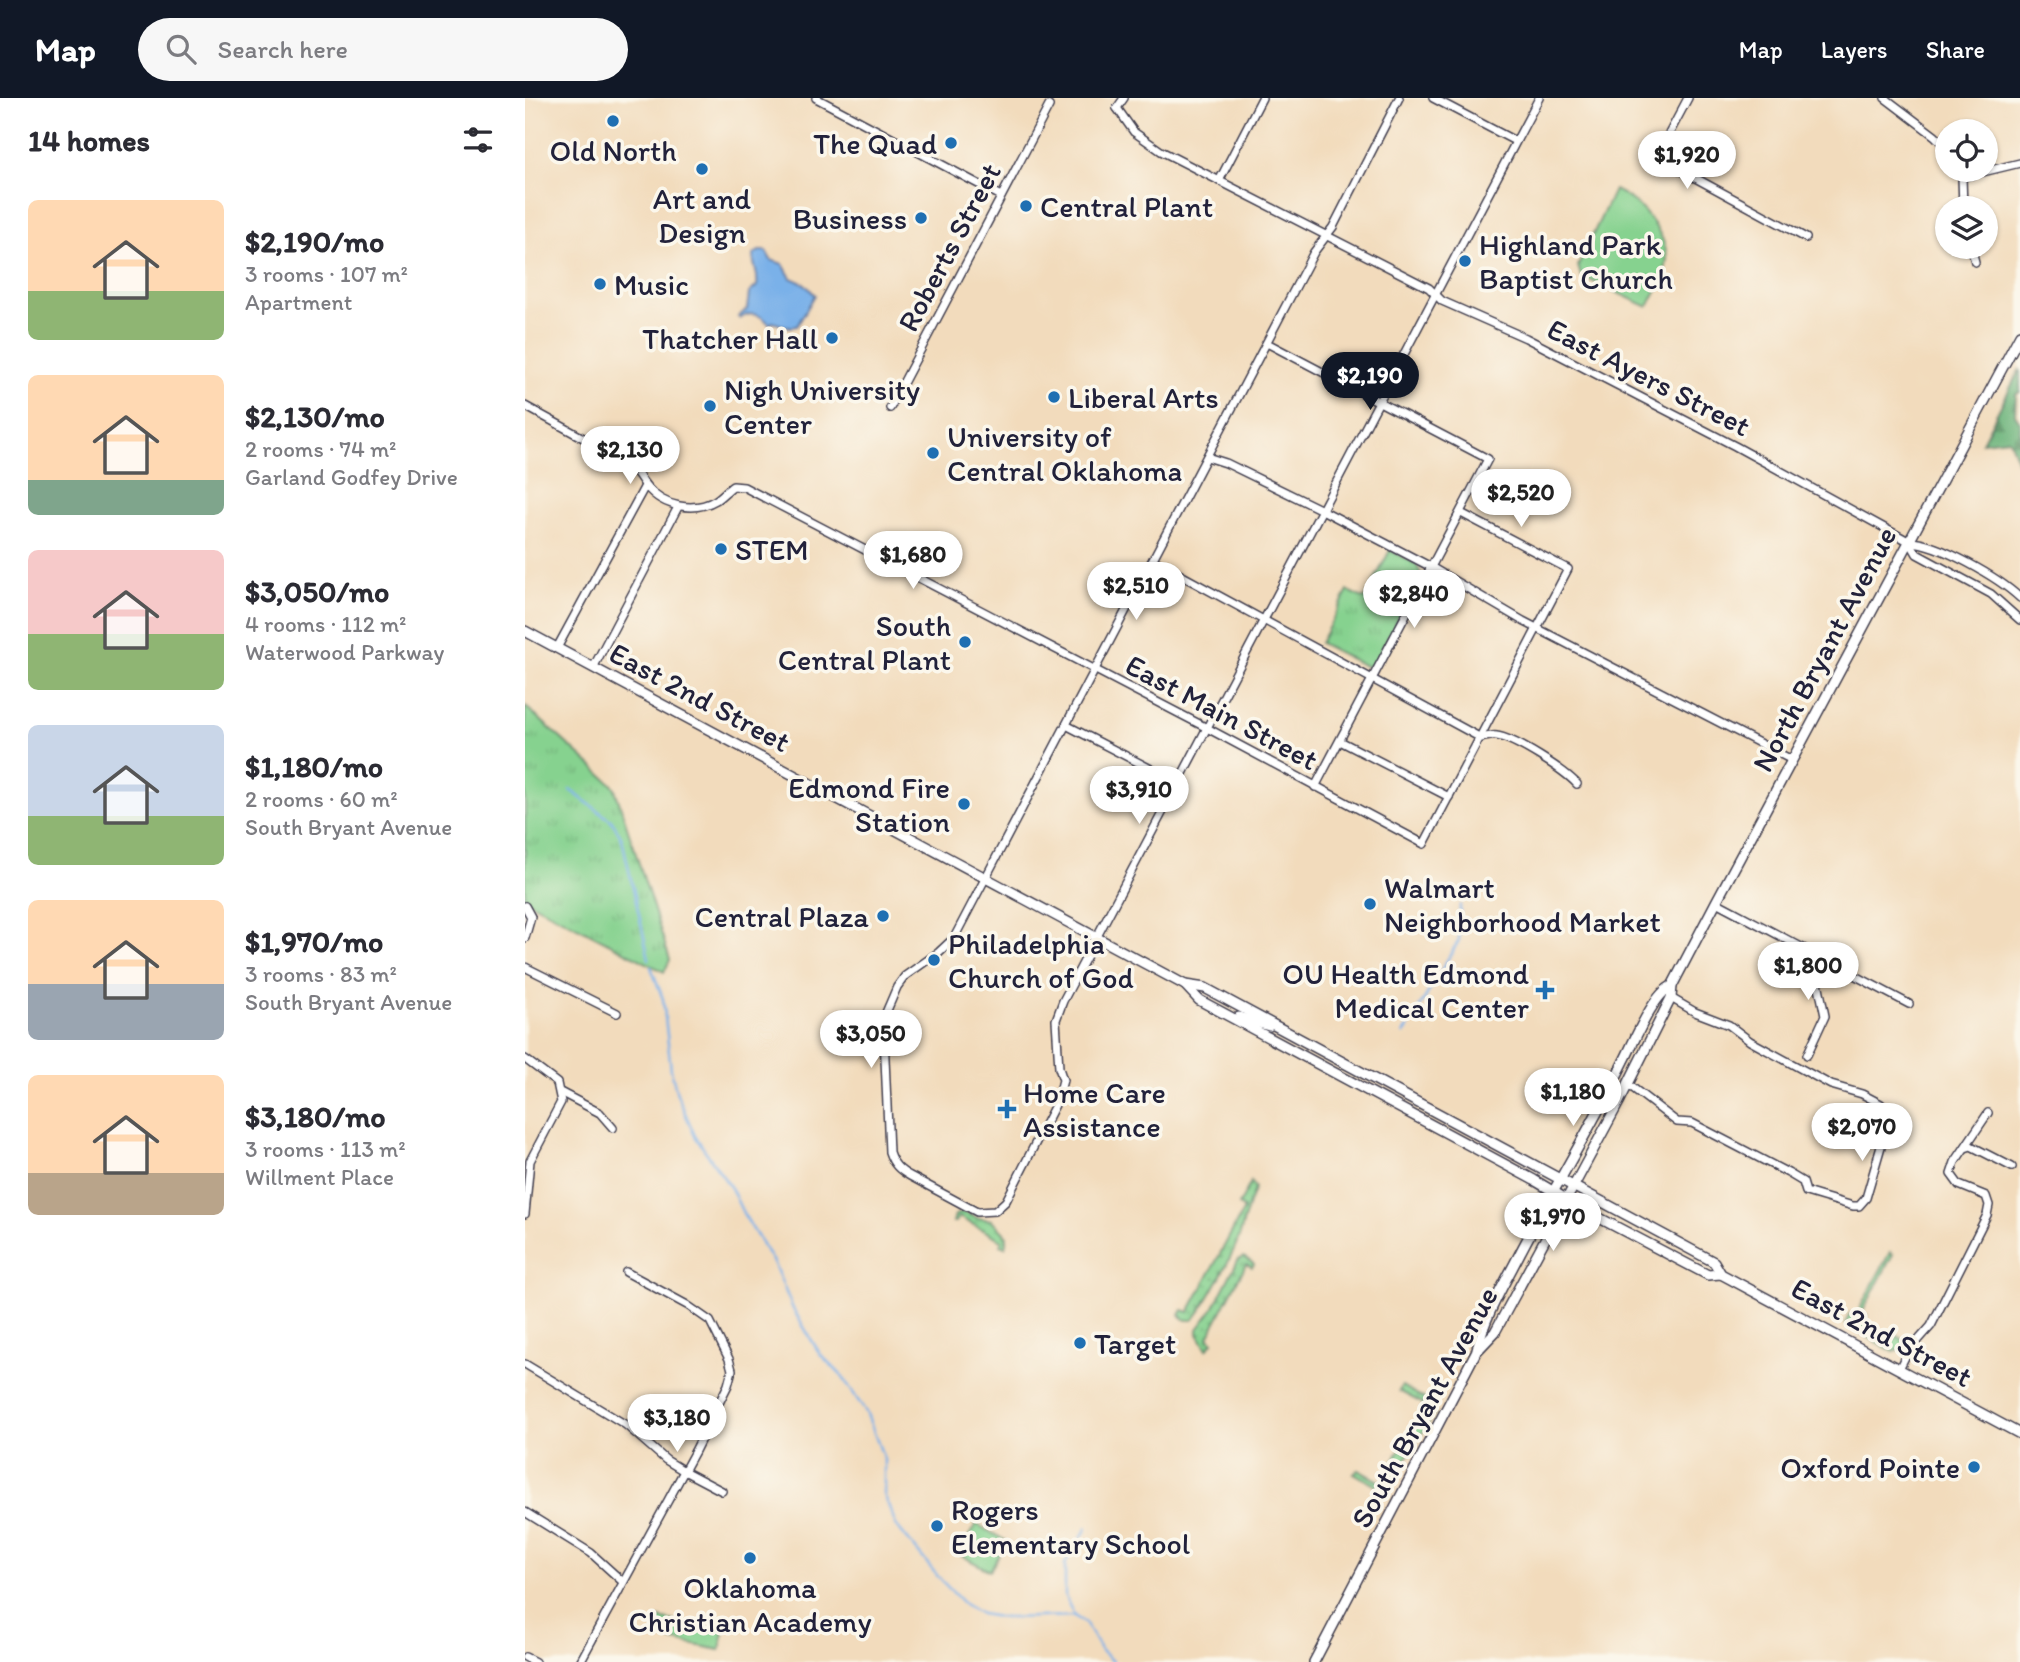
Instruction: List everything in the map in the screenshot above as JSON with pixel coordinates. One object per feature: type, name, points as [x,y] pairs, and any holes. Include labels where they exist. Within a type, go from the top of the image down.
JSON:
[{"type":"main road","name":"North Bryant Avenue","points":[[1672,986],[2020,335]]},
{"type":"main road","name":"East 2nd Street","points":[[525,631],[1185,985],[1199,1000],[1566,1199],[1708,1275],[1721,1274]]},
{"type":"main road","name":"East 2nd Street","points":[[1185,985],[1205,988],[1428,1107],[1714,1262],[1721,1274],[2020,1434]]},
{"type":"main road","name":"South Bryant Avenue","points":[[1314,1662],[1476,1352],[1495,1332],[1629,1085],[1671,998],[1672,986]]},
{"type":"main road","points":[[1476,1352],[1482,1327],[1490,1311],[1610,1090],[1640,1029],[1664,990],[1672,986]]},
{"type":"main road","points":[[1231,1016],[1246,1018],[1267,1027],[1274,1025]]},
{"type":"main road","points":[[1404,1111],[1428,1107]]},
{"type":"street","points":[[816,98],[1001,197]]},
{"type":"street","points":[[1117,98],[1117,107]]},
{"type":"street","points":[[1117,107],[1123,98]]},
{"type":"street","points":[[1219,181],[1262,98]]},
{"type":"street","points":[[1399,98],[1327,235],[1314,252],[954,938],[939,952],[912,969],[897,987],[885,1015],[892,1161],[910,1177],[977,1212],[995,1211],[1006,1201],[1058,1099],[1063,1080],[1059,1068],[1056,1020],[1063,1001],[1539,98]]},
{"type":"street","points":[[1433,98],[1515,141]]},
{"type":"street","points":[[1688,98],[1661,149],[1664,161],[1806,238]]},
{"type":"street","points":[[1885,98],[1935,138]]},
{"type":"street","name":"Roberts Street","points":[[890,408],[1049,106]]},
{"type":"street","name":"East Ayers Street","points":[[1117,107],[1125,122],[1144,141],[1429,289],[1442,301],[1526,338],[1735,446],[1910,542]]},
{"type":"street","points":[[1998,167],[2020,163]]},
{"type":"street","points":[[1267,343],[1488,459],[1315,787]]},
{"type":"street","points":[[525,406],[627,462],[638,472],[645,486],[658,497],[678,507],[593,668]]},
{"type":"street","points":[[1207,457],[1226,463],[1322,510],[1539,628],[1792,760]]},
{"type":"street","points":[[557,648],[645,486]]},
{"type":"street","name":"East Main Street","points":[[678,507],[705,504],[718,499],[733,486],[744,487],[1207,728],[1424,845],[1449,797]]},
{"type":"street","points":[[1340,741],[1449,797],[1481,738],[1568,569],[1461,513]]},
{"type":"street","points":[[1910,542],[1924,542],[1976,568],[1996,579],[2020,598]]},
{"type":"street","points":[[1910,542],[1917,554],[1991,594],[2020,620]]},
{"type":"street","points":[[1153,560],[1481,738],[1496,735],[1541,757],[1577,784]]},
{"type":"street","points":[[1066,725],[1178,783]]},
{"type":"street","points":[[1716,902],[1909,1004]]},
{"type":"street","points":[[525,906],[531,917],[525,938]]},
{"type":"street","points":[[1807,1055],[1825,1016],[1818,982],[1829,962]]},
{"type":"street","points":[[525,967],[617,1013]]},
{"type":"street","points":[[1629,1085],[1677,1122],[1692,1124],[1788,1173],[1803,1182],[1807,1192],[1853,1206],[1859,1206],[1866,1198],[1889,1119],[1884,1107],[1862,1094],[1831,1085],[1750,1041],[1729,1025],[1695,1012],[1671,998]]},
{"type":"street","points":[[525,1059],[557,1083],[561,1102],[530,1161],[525,1214]]},
{"type":"street","points":[[560,1092],[600,1113],[613,1128]]},
{"type":"street","points":[[1899,1369],[1907,1353],[1931,1326],[1987,1215],[1989,1205],[1986,1196],[1959,1185],[1951,1174],[1988,1113]]},
{"type":"street","points":[[1964,1149],[1972,1146],[2013,1167]]},
{"type":"street","points":[[580,1662],[684,1471],[728,1385],[731,1370],[729,1359],[710,1321],[687,1305],[626,1272]]},
{"type":"street","points":[[525,1364],[626,1426],[666,1460],[722,1491]]},
{"type":"street","points":[[525,1512],[591,1553],[623,1582]]},
{"type":"street","points":[[525,1657],[535,1662]]},
{"type":"green space","points":[[1614,190],[1643,211],[1659,232],[1664,244],[1666,266],[1648,307],[1581,276],[1578,266]]},
{"type":"green space","points":[[2020,369],[2020,392],[2016,394],[2015,414],[2020,422],[2020,468],[2009,439],[1982,442]]},
{"type":"green space","points":[[1390,550],[1416,564],[1421,574],[1376,661],[1367,667],[1320,643],[1348,591],[1365,599]]},
{"type":"green space","points":[[525,706],[614,786],[670,960],[664,972],[525,900]]},
{"type":"green space","points":[[1251,1182],[1255,1188],[1232,1253],[1199,1313],[1193,1320],[1186,1320],[1180,1315],[1183,1310],[1189,1312],[1244,1209],[1239,1205]]},
{"type":"green space","points":[[963,1212],[992,1220],[1007,1236],[1005,1247],[1000,1245],[1002,1240],[959,1217],[953,1222],[955,1215]]},
{"type":"green space","points":[[1890,1252],[1893,1254],[1862,1313],[1867,1315],[1863,1325],[1893,1341],[1897,1336],[1904,1341],[1904,1347],[1894,1352],[1845,1324],[1850,1313],[1857,1314]]},
{"type":"green space","points":[[1244,1257],[1254,1264],[1252,1267],[1246,1264],[1208,1337],[1213,1342],[1207,1349],[1198,1329],[1213,1309],[1238,1260]]},
{"type":"green space","points":[[1402,1386],[1432,1403],[1435,1413],[1391,1488],[1385,1491],[1354,1473],[1358,1470],[1382,1483],[1424,1404],[1399,1391]]},
{"type":"green space","points":[[976,1524],[1006,1541],[990,1571],[960,1555]]},
{"type":"green space","points":[[659,1618],[724,1631],[720,1650],[654,1637]]},
{"type":"water","points":[[766,251],[771,260],[783,264],[791,278],[805,284],[815,295],[797,326],[789,327],[772,322],[770,325],[756,315],[740,319],[738,317],[747,309],[749,293],[757,286],[753,255]]},
{"type":"waterway","points":[[570,790],[612,821],[622,839],[649,959]]},
{"type":"waterway","points":[[1404,1034],[1459,940],[1460,905]]},
{"type":"waterway","points":[[651,967],[663,999],[671,1070],[677,1094],[695,1136],[731,1188],[774,1264],[793,1309],[820,1354],[842,1376],[867,1414],[884,1459],[884,1494],[896,1525],[940,1579],[964,1604],[981,1614],[1004,1618],[1074,1616]]},
{"type":"waterway","points":[[1087,1528],[1065,1564],[1065,1596],[1074,1616],[1085,1623],[1101,1651],[1113,1662]]},
{"type":"place","name":"Old North","points":[[613,121]]},
{"type":"place","name":"The Quad","points":[[951,143]]},
{"type":"place","name":"Art and Design","points":[[702,169]]},
{"type":"place","name":"Central Plant","points":[[1026,206]]},
{"type":"place","name":"Business","points":[[921,218]]},
{"type":"place","name":"Highland Park Baptist Church","points":[[1465,261]]},
{"type":"place","name":"Music","points":[[600,284]]},
{"type":"place","name":"Thatcher Hall","points":[[832,338]]},
{"type":"place","name":"Liberal Arts","points":[[1054,397]]},
{"type":"place","name":"Nigh University Center","points":[[710,406]]},
{"type":"place","name":"University of Central Oklahoma","points":[[933,453]]},
{"type":"place","name":"STEM","points":[[721,549]]},
{"type":"place","name":"South Central Plant","points":[[965,642]]},
{"type":"place","name":"Edmond Fire Station","points":[[964,804]]},
{"type":"place","name":"Walmart Neighborhood Market","points":[[1370,904]]},
{"type":"place","name":"Central Plaza","points":[[883,916]]},
{"type":"place","name":"Philadelphia Church of God","points":[[934,960]]},
{"type":"place","name":"OU Health Edmond Medical Center","points":[[1545,990]]},
{"type":"place","name":"Home Care Assistance","points":[[1007,1109]]},
{"type":"place","name":"Target","points":[[1080,1343]]},
{"type":"place","name":"Oxford Pointe","points":[[1974,1467]]},
{"type":"place","name":"Rogers Elementary School","points":[[937,1526]]},
{"type":"place","name":"Oklahoma Christian Academy","points":[[750,1558]]}]
